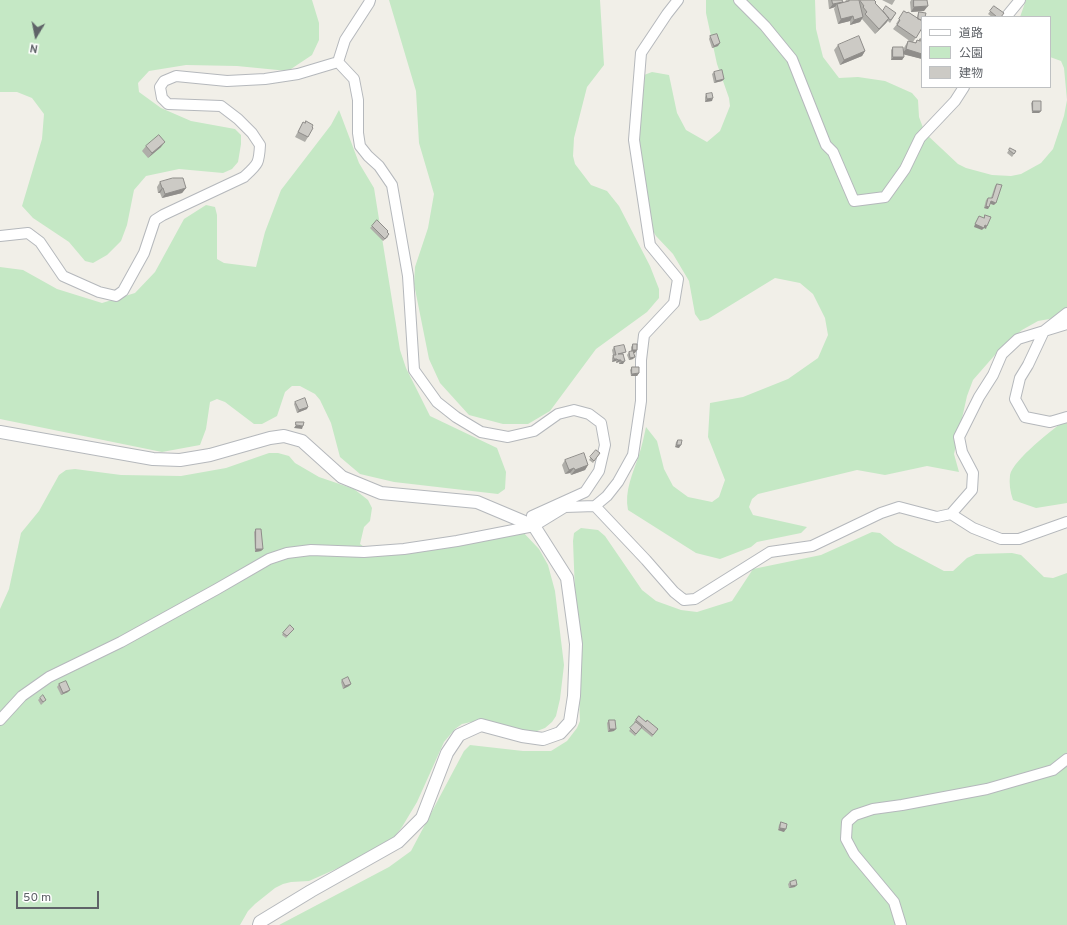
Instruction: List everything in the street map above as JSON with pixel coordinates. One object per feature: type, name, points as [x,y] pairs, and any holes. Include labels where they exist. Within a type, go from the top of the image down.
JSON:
[{"type":"street","points":[[338,62],[345,40],[370,0]]},
{"type":"street","points":[[0,720],[22,696],[49,677],[120,642],[217,589],[268,559],[286,552],[311,550],[364,552],[404,549],[456,542],[534,526],[565,507],[595,506],[607,496],[618,482],[633,455],[641,401],[641,360],[644,335],[674,302],[678,279],[650,245],[634,140],[641,53],[666,14],[678,0]]},
{"type":"street","points":[[740,0],[766,26],[792,59],[826,144],[833,152],[854,201],[885,197],[905,169],[920,138],[955,101],[963,88]]},
{"type":"street","points":[[1007,16],[1020,0]]},
{"type":"street","points":[[0,236],[28,234],[40,242],[63,276],[99,292],[116,296],[123,291],[144,253],[155,220],[244,177],[259,160],[260,145],[252,133],[222,106],[168,104],[162,98],[160,87],[164,81],[176,76],[226,81],[265,79],[298,74],[338,62]]},
{"type":"street","points":[[259,925],[260,922],[398,842],[422,818],[447,753],[459,735],[481,725],[522,736],[543,739],[560,733],[570,722],[574,696],[576,644],[567,578],[534,526],[532,516],[585,492],[599,471],[605,446],[601,423],[589,414],[574,410],[558,414],[534,431],[508,437],[481,432],[456,417],[437,402],[414,370],[408,276],[392,185],[379,166],[360,146],[358,133],[358,100],[354,79],[338,62]]},
{"type":"street","points":[[1067,313],[1044,331],[1028,365],[1020,378],[1015,399],[1025,417],[1050,422],[1067,417]]},
{"type":"street","points":[[595,506],[674,592],[684,600],[696,598],[770,552],[812,546],[881,513],[899,507],[937,517],[951,514],[972,490],[973,473],[962,452],[959,436],[979,397],[993,375],[1002,354],[1018,339],[1067,324]]},
{"type":"street","points":[[0,432],[153,459],[180,460],[210,455],[270,438],[284,436],[302,441],[342,477],[381,493],[477,502],[534,526]]},
{"type":"street","points":[[951,514],[973,528],[1001,539],[1020,539],[1067,522]]},
{"type":"street","points":[[901,925],[894,902],[854,854],[846,839],[847,822],[855,815],[873,808],[902,806],[987,789],[1053,770],[1067,759]]},
{"type":"green space","points":[[0,0],[312,0],[319,23],[319,40],[312,55],[288,71],[237,66],[186,65],[149,71],[138,83],[139,92],[161,108],[191,121],[235,129],[241,135],[238,162],[232,169],[223,173],[179,169],[146,176],[134,190],[127,225],[121,241],[107,255],[93,263],[85,261],[69,242],[33,218],[22,206],[42,139],[44,114],[32,98],[17,92],[0,92]]},
{"type":"green space","points":[[389,0],[600,0],[604,65],[587,87],[574,138],[573,156],[575,164],[591,185],[607,191],[619,206],[650,266],[659,289],[659,298],[647,312],[596,349],[550,411],[528,424],[503,424],[469,415],[440,383],[429,359],[414,284],[415,267],[428,228],[434,194],[419,143],[416,91]]},
{"type":"green space","points":[[706,0],[815,0],[816,29],[823,57],[839,78],[858,77],[885,81],[912,93],[918,100],[919,117],[925,133],[958,164],[966,168],[992,175],[1011,176],[1021,174],[1041,163],[1053,149],[1064,116],[1067,100],[1067,313],[1055,318],[1038,321],[1022,330],[1001,348],[973,380],[967,396],[954,454],[959,472],[927,466],[885,475],[857,470],[758,494],[752,499],[749,507],[753,515],[807,527],[801,533],[757,542],[751,547],[720,559],[696,553],[628,510],[628,489],[640,452],[646,427],[657,441],[664,469],[673,486],[688,497],[712,502],[719,497],[725,480],[708,437],[710,403],[743,397],[788,379],[818,358],[828,335],[825,318],[813,294],[800,283],[775,278],[708,319],[700,321],[695,314],[689,281],[673,254],[656,236],[647,221],[637,151],[644,75],[652,72],[669,75],[677,113],[686,130],[707,142],[720,131],[730,106],[729,98],[717,64],[706,13]]},
{"type":"green space","points":[[1026,0],[1067,0],[1067,100],[1064,68],[1061,61],[1051,57],[1051,16],[1020,16]]},
{"type":"green space","points":[[339,110],[359,163],[374,188],[400,350],[406,368],[430,416],[497,448],[506,472],[505,489],[498,494],[394,482],[360,474],[340,457],[331,423],[320,400],[315,394],[300,386],[292,386],[285,392],[277,416],[262,424],[254,424],[225,402],[217,399],[210,402],[206,429],[200,445],[162,452],[0,419],[0,267],[23,270],[57,289],[102,303],[135,293],[155,272],[184,219],[206,205],[215,207],[217,215],[217,259],[224,263],[256,267],[265,232],[281,190],[331,125]]},
{"type":"green space","points":[[1067,419],[1067,503],[1036,508],[1013,500],[1010,491],[1010,475],[1018,461],[1053,429]]},
{"type":"green space","points":[[269,453],[278,453],[289,456],[295,463],[319,477],[354,489],[368,500],[372,508],[370,521],[364,527],[360,544],[368,550],[521,530],[539,549],[548,565],[555,591],[564,665],[560,699],[556,716],[545,728],[528,732],[487,723],[471,722],[462,724],[455,729],[444,742],[417,802],[402,827],[391,841],[354,861],[309,881],[291,882],[275,888],[248,911],[240,925],[0,925],[0,609],[9,589],[21,533],[39,511],[59,475],[66,470],[75,469],[121,475],[181,476],[226,468]]},
{"type":"green space","points":[[581,528],[598,530],[605,536],[642,590],[656,601],[681,610],[697,612],[732,601],[753,569],[821,555],[872,532],[880,533],[895,545],[944,571],[953,571],[967,558],[976,554],[1012,553],[1021,555],[1044,577],[1053,578],[1067,573],[1067,925],[279,925],[389,867],[411,851],[464,751],[470,745],[523,751],[551,751],[567,741],[577,728],[580,721],[573,541],[574,533]]},
{"type":"building","points":[[832,0],[842,0],[843,2],[833,4]]},
{"type":"building","points":[[849,0],[859,0],[863,17],[854,20],[853,16],[841,19],[837,4]]},
{"type":"building","points":[[860,0],[874,0],[889,18],[879,29],[865,14],[867,12]]},
{"type":"building","points":[[914,0],[927,0],[928,6],[914,7]]},
{"type":"building","points":[[886,6],[896,13],[891,20],[883,11]]},
{"type":"building","points":[[994,6],[1004,13],[1002,16],[996,16],[990,11]]},
{"type":"building","points":[[904,11],[921,20],[921,30],[916,38],[897,25],[900,20],[899,19]]},
{"type":"building","points":[[919,12],[926,13],[925,16],[921,16],[921,20],[918,19]]},
{"type":"building","points":[[717,34],[720,43],[714,46],[710,36]]},
{"type":"building","points":[[859,36],[865,51],[844,60],[838,45]]},
{"type":"building","points":[[921,39],[921,54],[906,49],[908,41],[916,43],[917,40],[920,41]]},
{"type":"building","points":[[893,47],[903,47],[904,57],[893,57]]},
{"type":"building","points":[[722,70],[724,79],[716,81],[714,72]]},
{"type":"building","points":[[712,93],[713,98],[707,99],[706,94]]},
{"type":"building","points":[[1033,101],[1041,101],[1041,111],[1033,111]]},
{"type":"building","points":[[306,121],[313,125],[308,137],[298,132],[303,122],[305,123]]},
{"type":"building","points":[[159,135],[165,142],[152,153],[146,146]]},
{"type":"building","points":[[1010,148],[1016,151],[1014,154],[1009,150]]},
{"type":"building","points":[[173,178],[183,178],[186,188],[165,194],[160,182]]},
{"type":"building","points":[[997,184],[1002,185],[996,203],[991,201],[989,207],[986,206],[988,198],[992,198]]},
{"type":"building","points":[[985,215],[991,217],[987,226],[985,225],[984,228],[975,224],[979,216],[984,218]]},
{"type":"building","points":[[377,220],[388,231],[387,232],[389,234],[385,239],[372,226]]},
{"type":"building","points":[[633,344],[637,344],[637,350],[633,350]]},
{"type":"building","points":[[624,345],[626,352],[618,354],[623,354],[625,361],[621,362],[621,360],[614,359],[613,355],[616,355],[614,347]]},
{"type":"building","points":[[633,351],[635,357],[630,358],[629,352]]},
{"type":"building","points":[[632,367],[639,367],[639,373],[632,374]]},
{"type":"building","points":[[305,398],[308,407],[299,410],[295,402]]},
{"type":"building","points":[[296,422],[304,422],[303,426],[296,425]]},
{"type":"building","points":[[678,440],[682,440],[681,445],[677,445]]},
{"type":"building","points":[[596,450],[600,453],[594,461],[590,457]]},
{"type":"building","points":[[584,453],[588,465],[575,470],[574,468],[569,470],[565,460]]},
{"type":"building","points":[[256,529],[261,529],[263,549],[256,549]]},
{"type":"building","points":[[290,625],[294,629],[287,636],[283,633]]},
{"type":"building","points":[[348,677],[351,684],[345,686],[342,680]]},
{"type":"building","points":[[66,681],[70,690],[63,693],[59,684]]},
{"type":"building","points":[[43,695],[46,700],[43,702],[40,698]]},
{"type":"building","points":[[639,716],[646,722],[647,720],[658,729],[653,735],[636,720]]},
{"type":"building","points":[[609,720],[615,720],[616,729],[610,729]]},
{"type":"building","points":[[636,722],[642,727],[636,734],[630,728]]},
{"type":"building","points":[[781,822],[787,824],[786,829],[780,828]]},
{"type":"building","points":[[796,880],[797,885],[791,886],[790,882]]}]
